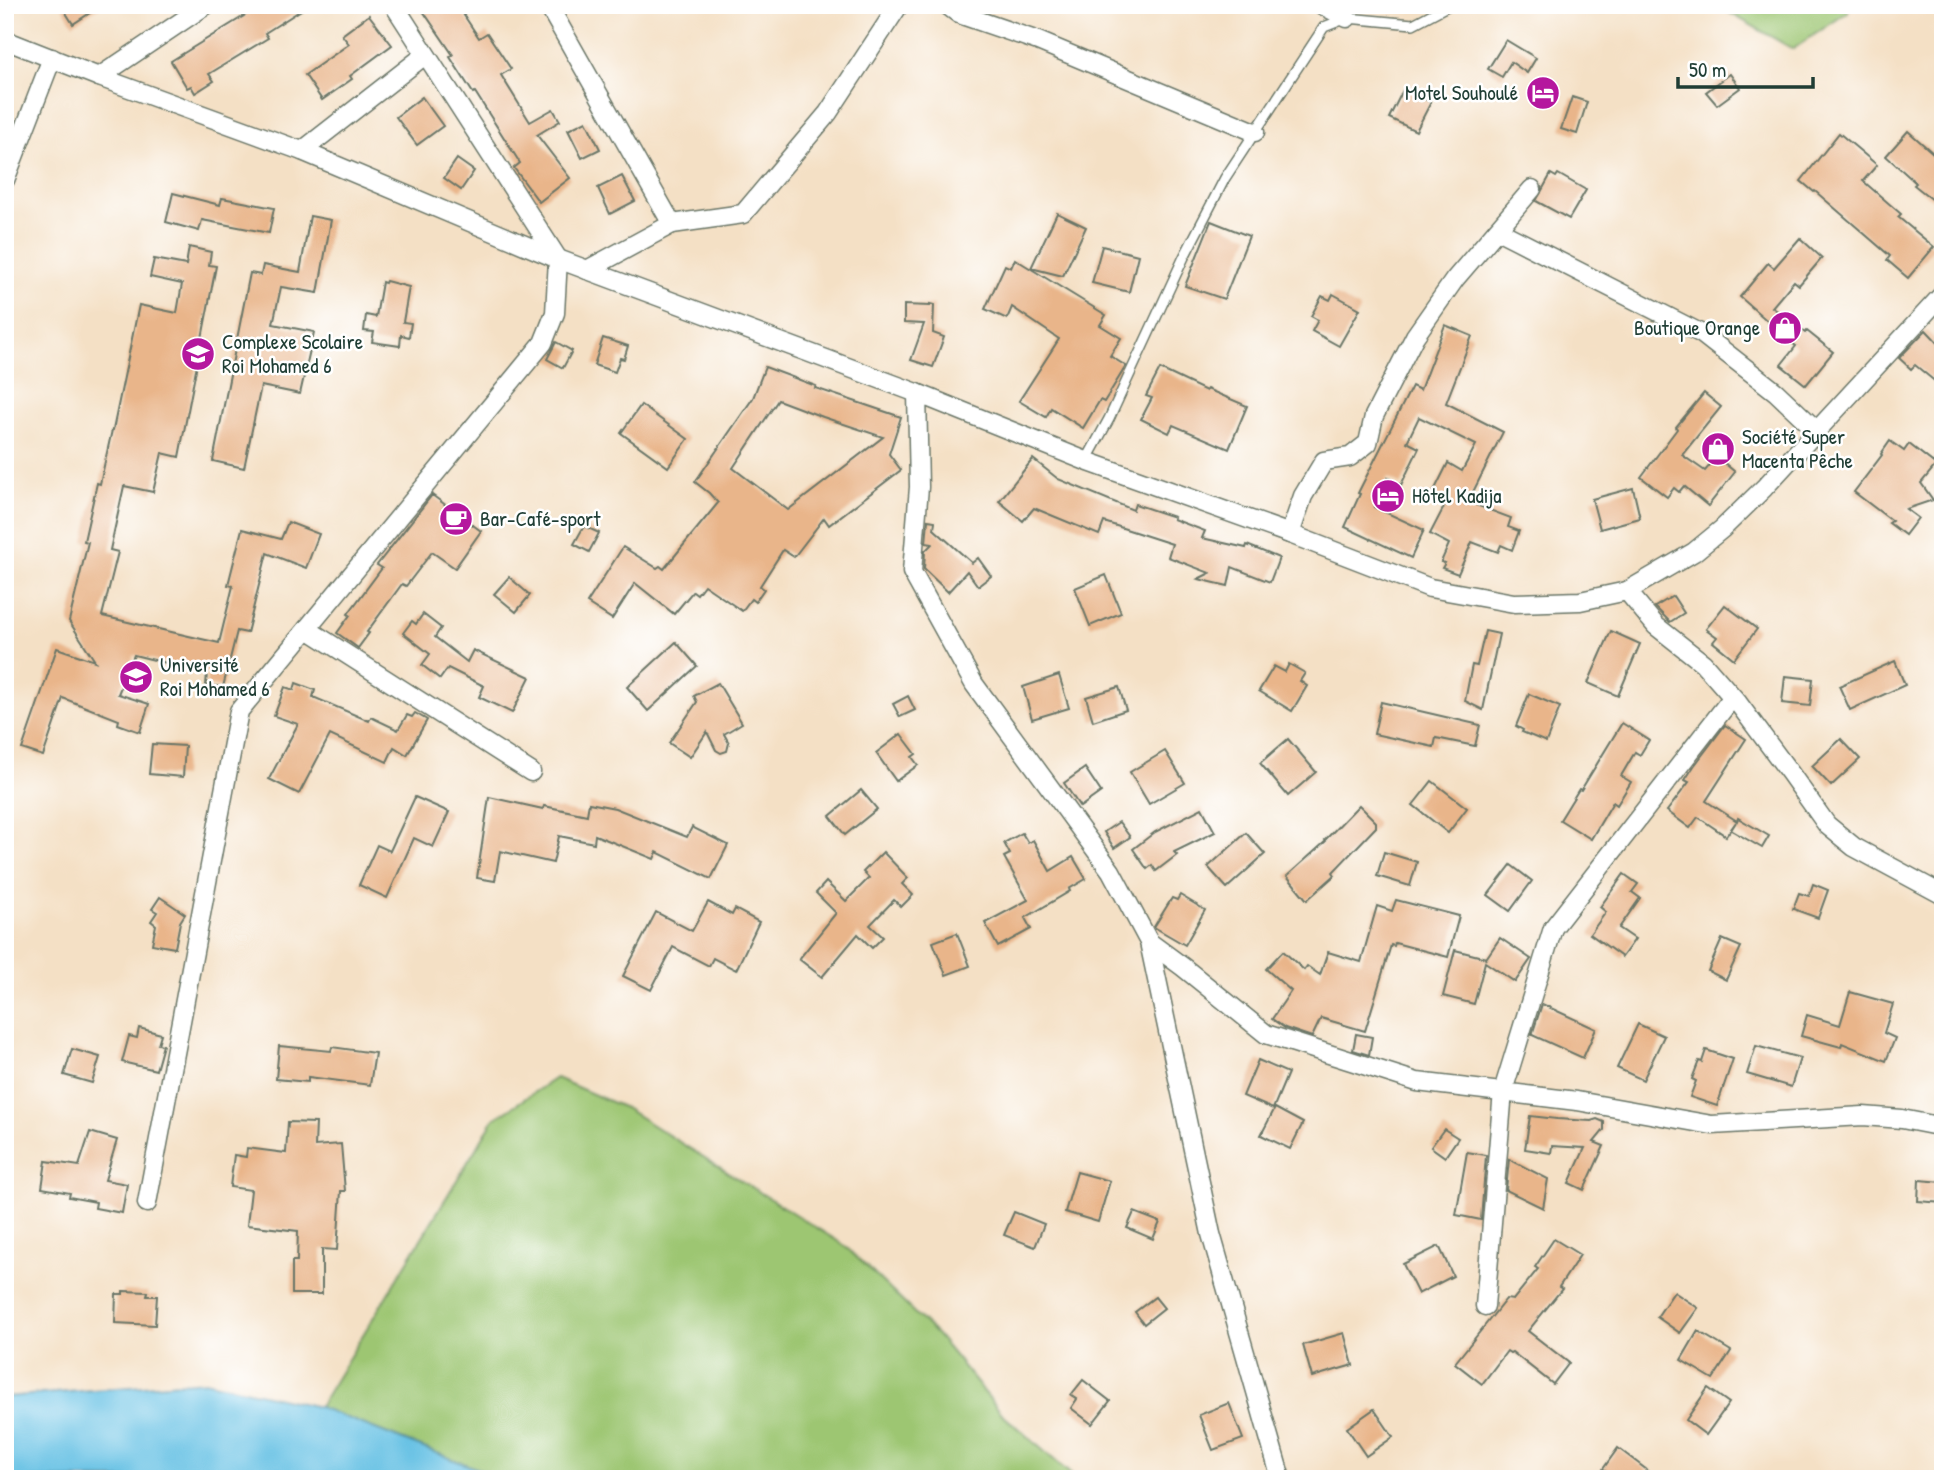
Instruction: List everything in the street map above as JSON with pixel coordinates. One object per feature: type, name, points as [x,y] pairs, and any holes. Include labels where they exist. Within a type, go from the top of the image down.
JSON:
[{"type":"street","points":[[99,77],[206,5]]},
{"type":"street","points":[[147,1203],[239,711],[543,343],[555,313],[558,259],[394,5]]},
{"type":"street","points":[[548,5],[672,224]]},
{"type":"street","points":[[587,270],[672,224],[743,214],[828,113],[898,5]]},
{"type":"street","points":[[947,5],[959,14],[1038,41],[1255,132]]},
{"type":"street","points":[[1322,5],[1347,18]]},
{"type":"street","points":[[5,40],[302,151],[558,259],[917,393],[1086,461],[1290,534],[1430,588],[1514,603],[1580,601],[1627,591],[1694,552],[1764,488],[1943,294]]},
{"type":"street","points":[[302,151],[425,55]]},
{"type":"street","points":[[5,180],[52,58]]},
{"type":"street","points":[[1290,534],[1303,496],[1324,461],[1350,457],[1368,443],[1374,416],[1415,336],[1455,279],[1532,189]]},
{"type":"street","points":[[1497,230],[1702,334],[1776,392],[1816,430]]},
{"type":"street","points":[[917,393],[919,487],[912,572],[974,684],[1111,871],[1149,942],[1210,1234],[1281,1479]]},
{"type":"street","points":[[1627,591],[1656,626],[1703,663],[1790,773],[1827,825],[1854,847],[1943,895]]},
{"type":"street","points":[[307,629],[531,772]]},
{"type":"street","points":[[1485,1306],[1503,1091],[1553,928],[1732,698]]},
{"type":"street","points":[[1149,942],[1266,1034],[1417,1082],[1577,1101],[1712,1125],[1863,1116],[1902,1119],[1943,1127]]},
{"type":"lane","points":[[1086,461],[1110,419],[1184,257],[1225,178],[1324,27],[1347,18],[1413,24],[1450,5]]},
{"type":"green space","points":[[1716,5],[1849,5],[1848,12],[1793,49]]},
{"type":"green space","points":[[556,1078],[625,1108],[844,1245],[937,1335],[1004,1416],[1076,1479],[503,1479],[319,1407],[494,1119]]},
{"type":"water","points":[[205,1381],[319,1407],[503,1479],[5,1479],[5,1397]]},
{"type":"building","points":[[61,5],[102,5],[73,24]]},
{"type":"building","points":[[262,5],[309,5],[265,33],[268,38],[209,74],[214,81],[195,93],[191,86],[187,88],[171,61]]},
{"type":"building","points":[[419,5],[457,5],[479,38],[487,33],[511,69],[501,75],[530,122],[553,109],[560,121],[537,135],[570,178],[539,202],[514,168],[520,163]]},
{"type":"building","points":[[369,15],[392,45],[322,100],[305,75],[349,44],[342,35]]},
{"type":"building","points":[[1506,40],[1536,58],[1527,73],[1511,62],[1502,77],[1488,69]]},
{"type":"building","points":[[1730,74],[1740,88],[1717,105],[1706,92]]},
{"type":"building","points":[[1404,88],[1431,102],[1416,131],[1389,118]]},
{"type":"building","points":[[422,97],[443,126],[417,145],[396,117]]},
{"type":"building","points":[[1572,97],[1587,102],[1577,134],[1561,129]]},
{"type":"building","points":[[586,121],[600,149],[582,158],[568,130]]},
{"type":"building","points":[[1908,131],[1943,162],[1943,208],[1914,185],[1916,183],[1886,156]]},
{"type":"building","points":[[1839,133],[1877,165],[1863,181],[1901,214],[1898,217],[1934,247],[1908,278],[1887,260],[1890,256],[1801,181]]},
{"type":"building","points":[[457,159],[474,171],[461,190],[444,178]]},
{"type":"building","points":[[1551,174],[1556,177],[1558,174],[1586,190],[1569,219],[1536,201]]},
{"type":"building","points":[[622,176],[635,201],[610,214],[598,188]]},
{"type":"building","points":[[173,193],[220,205],[222,198],[274,208],[269,233],[202,220],[199,231],[166,222]]},
{"type":"building","points":[[1057,213],[1086,227],[1063,276],[1031,268]]},
{"type":"building","points":[[310,216],[331,220],[318,293],[281,287],[273,324],[314,332],[300,394],[261,386],[244,468],[213,461],[250,273],[261,275],[263,265],[300,272]]},
{"type":"building","points":[[1211,221],[1249,236],[1224,299],[1185,286]]},
{"type":"building","points":[[1800,238],[1822,258],[1799,285],[1794,281],[1772,307],[1833,352],[1806,385],[1781,365],[1796,346],[1769,326],[1771,324],[1740,297],[1768,263],[1774,268]]},
{"type":"building","points":[[1102,246],[1138,255],[1129,292],[1092,283]]},
{"type":"building","points":[[189,247],[211,252],[209,265],[216,266],[179,457],[162,453],[153,492],[124,486],[110,550],[118,552],[102,616],[219,643],[233,586],[228,585],[242,529],[281,539],[288,522],[319,534],[306,568],[267,553],[247,633],[237,631],[223,687],[206,685],[207,673],[134,655],[118,694],[149,704],[140,732],[118,724],[119,720],[63,698],[43,756],[22,749],[57,648],[95,661],[69,621],[88,542],[84,541],[113,430],[139,305],[177,313],[182,284],[150,277],[154,259],[186,265]]},
{"type":"building","points":[[1015,259],[1106,315],[1100,325],[1121,338],[1110,356],[1126,366],[1104,402],[1100,400],[1083,428],[1051,408],[1046,417],[1019,401],[1059,339],[1012,307],[1007,319],[985,309],[1005,265],[1011,268]]},
{"type":"building","points":[[382,282],[409,287],[403,322],[411,323],[409,337],[401,335],[400,346],[372,342],[374,332],[364,331],[366,315],[376,317]]},
{"type":"building","points":[[1333,294],[1360,309],[1339,346],[1312,331],[1318,320],[1311,316],[1322,296],[1330,300]]},
{"type":"building","points":[[904,305],[934,305],[933,333],[944,337],[933,367],[911,360],[924,324],[904,323]]},
{"type":"building","points":[[1445,325],[1472,336],[1446,403],[1503,432],[1468,502],[1511,518],[1508,527],[1519,531],[1512,550],[1501,545],[1498,552],[1472,542],[1458,574],[1442,568],[1445,563],[1441,562],[1449,544],[1430,534],[1444,507],[1430,499],[1448,463],[1462,471],[1476,445],[1419,417],[1407,442],[1419,448],[1401,485],[1388,478],[1374,507],[1424,530],[1411,558],[1345,527],[1360,494],[1358,493],[1412,386],[1420,390]]},
{"type":"building","points":[[1926,330],[1943,348],[1943,388],[1915,365],[1911,369],[1899,358]]},
{"type":"building","points":[[603,338],[628,346],[624,359],[620,358],[615,372],[594,365]]},
{"type":"building","points":[[556,342],[572,351],[563,368],[547,359]]},
{"type":"building","points":[[765,367],[816,386],[815,388],[901,417],[889,454],[901,470],[829,525],[824,518],[794,557],[783,550],[760,586],[764,589],[755,602],[751,599],[742,611],[704,585],[697,594],[693,591],[674,614],[635,583],[612,619],[587,603],[623,547],[657,568],[660,566],[664,569],[718,503],[695,482],[753,398]],"holes":[[[778,400],[883,437],[788,510],[733,468]]]},
{"type":"building","points":[[1160,369],[1206,391],[1207,389],[1247,406],[1229,449],[1173,425],[1169,433],[1141,419],[1152,398],[1146,396]]},
{"type":"building","points":[[1704,393],[1721,407],[1682,455],[1705,471],[1717,457],[1735,472],[1708,506],[1684,486],[1679,492],[1674,488],[1667,497],[1641,477]]},
{"type":"building","points":[[641,405],[688,439],[668,467],[621,433]]},
{"type":"building","points":[[1890,441],[1904,451],[1909,444],[1936,465],[1921,483],[1933,500],[1906,509],[1918,518],[1905,535],[1889,523],[1892,521],[1854,492]]},
{"type":"building","points":[[1033,459],[1058,479],[1133,510],[1135,504],[1205,531],[1202,538],[1246,548],[1247,545],[1279,558],[1270,582],[1232,567],[1228,586],[1198,579],[1210,573],[1168,557],[1172,544],[1104,522],[1099,535],[1034,508],[1023,521],[999,501]]},
{"type":"building","points":[[1633,488],[1640,518],[1600,529],[1592,499]]},
{"type":"building","points":[[432,495],[481,531],[455,568],[432,552],[406,586],[402,584],[358,648],[337,633],[382,568],[377,565]]},
{"type":"building","points":[[928,520],[935,521],[934,529],[972,563],[978,558],[991,576],[978,586],[967,571],[948,592],[924,569],[925,551],[932,544],[926,543]]},
{"type":"building","points":[[584,526],[599,533],[589,552],[574,544]]},
{"type":"building","points":[[1106,575],[1121,613],[1090,626],[1075,588]]},
{"type":"building","points":[[509,577],[530,595],[516,612],[494,594]]},
{"type":"building","points":[[1673,596],[1684,613],[1670,622],[1655,607]]},
{"type":"building","points":[[1725,605],[1757,629],[1734,659],[1713,642],[1717,637],[1706,629]]},
{"type":"building","points":[[423,614],[441,628],[435,637],[467,662],[473,650],[530,677],[512,713],[479,697],[484,686],[448,668],[440,679],[422,665],[430,654],[403,633],[412,621],[416,624]]},
{"type":"building","points":[[1485,631],[1499,634],[1483,710],[1465,701],[1472,665],[1477,666]]},
{"type":"building","points":[[1611,631],[1640,644],[1618,696],[1588,683]]},
{"type":"building","points":[[676,642],[697,666],[648,711],[627,687]]},
{"type":"building","points":[[1895,661],[1905,685],[1850,710],[1839,686]]},
{"type":"building","points":[[1289,664],[1305,673],[1300,681],[1307,686],[1292,711],[1259,691],[1274,666],[1285,672]]},
{"type":"building","points":[[1059,675],[1069,708],[1032,719],[1023,687]]},
{"type":"building","points":[[1785,676],[1813,679],[1810,706],[1782,703]]},
{"type":"building","points":[[296,683],[315,690],[313,697],[369,721],[371,717],[398,730],[407,715],[412,717],[415,713],[427,720],[407,755],[394,747],[387,762],[330,735],[299,794],[269,779],[298,724],[274,716],[285,687],[294,690]]},
{"type":"building","points":[[718,683],[742,723],[724,734],[729,743],[727,751],[721,753],[716,750],[707,732],[690,757],[669,743],[697,702],[694,696]]},
{"type":"building","points":[[1119,687],[1126,710],[1093,721],[1086,697]]},
{"type":"building","points":[[1529,694],[1560,707],[1546,742],[1522,732],[1523,730],[1516,726]]},
{"type":"building","points":[[908,696],[915,710],[900,717],[893,704]]},
{"type":"building","points":[[1381,702],[1480,725],[1475,746],[1436,738],[1434,747],[1374,734]]},
{"type":"building","points":[[1622,723],[1649,740],[1640,755],[1635,752],[1621,776],[1631,782],[1617,805],[1613,802],[1591,839],[1560,820]]},
{"type":"building","points":[[1725,725],[1746,739],[1706,801],[1737,821],[1738,818],[1769,836],[1762,848],[1731,830],[1736,822],[1726,836],[1698,817],[1690,828],[1667,811],[1689,782],[1685,780],[1694,766]]},
{"type":"building","points":[[901,734],[916,754],[912,757],[918,765],[896,781],[876,753]]},
{"type":"building","points":[[1288,739],[1316,772],[1288,796],[1260,763]]},
{"type":"building","points":[[1841,739],[1860,759],[1831,786],[1812,766]]},
{"type":"building","points":[[152,744],[185,746],[183,777],[149,774]]},
{"type":"building","points":[[1165,751],[1185,783],[1149,804],[1130,772]]},
{"type":"building","points":[[1085,768],[1101,792],[1080,807],[1064,783]]},
{"type":"building","points":[[1432,781],[1467,808],[1448,833],[1413,805]]},
{"type":"building","points":[[861,790],[877,809],[845,835],[830,816]]},
{"type":"building","points":[[415,797],[449,812],[433,847],[414,838],[387,898],[359,885],[377,845],[390,851]]},
{"type":"building","points":[[489,797],[587,815],[589,803],[615,808],[687,837],[692,827],[728,845],[711,879],[657,852],[654,859],[595,835],[594,843],[559,836],[553,863],[500,851],[495,881],[477,878]]},
{"type":"building","points":[[1359,805],[1376,822],[1376,827],[1333,872],[1335,875],[1307,900],[1287,876],[1326,841]]},
{"type":"building","points":[[1202,808],[1215,832],[1174,852],[1177,855],[1156,871],[1152,865],[1147,869],[1133,849],[1155,832]]},
{"type":"building","points":[[1119,822],[1130,837],[1114,848],[1104,832]]},
{"type":"building","points":[[1022,833],[1028,843],[1033,840],[1050,871],[1073,857],[1086,879],[1025,918],[1031,929],[998,947],[985,923],[1028,900],[1004,857],[1010,854],[1004,843]]},
{"type":"building","points":[[1246,833],[1265,854],[1227,888],[1208,867]]},
{"type":"building","points":[[883,852],[908,878],[902,884],[913,895],[901,907],[894,900],[870,925],[883,937],[872,948],[858,934],[822,977],[799,959],[836,913],[816,893],[826,882],[846,901],[869,878],[863,872]]},
{"type":"building","points":[[1384,852],[1417,862],[1410,886],[1377,876]]},
{"type":"building","points":[[1511,865],[1532,881],[1510,911],[1488,895]]},
{"type":"building","points":[[1624,874],[1638,884],[1632,892],[1640,898],[1619,928],[1635,939],[1622,957],[1590,934],[1606,912],[1600,907]]},
{"type":"building","points":[[1813,884],[1828,890],[1818,918],[1793,909],[1799,893],[1809,896]]},
{"type":"building","points":[[1180,895],[1205,910],[1185,945],[1154,927],[1172,898],[1177,900]]},
{"type":"building","points":[[160,897],[185,914],[180,922],[175,948],[152,944],[156,925],[151,921],[157,912],[152,909]]},
{"type":"building","points":[[1396,900],[1459,916],[1448,957],[1395,943],[1394,946],[1391,945],[1365,1031],[1321,1018],[1312,1037],[1285,1028],[1272,1019],[1291,991],[1266,969],[1283,951],[1304,970],[1307,966],[1320,975],[1328,952],[1361,962],[1377,906],[1392,911]]},
{"type":"building","points":[[708,902],[732,915],[735,909],[759,922],[736,970],[713,958],[709,966],[673,947],[651,990],[623,976],[656,912],[692,931]]},
{"type":"building","points":[[957,933],[970,966],[946,975],[933,942]]},
{"type":"building","points":[[1500,938],[1531,959],[1515,982],[1485,962],[1474,1004],[1443,996],[1455,950],[1486,958],[1485,960]]},
{"type":"building","points":[[1722,939],[1741,947],[1726,980],[1708,971]]},
{"type":"building","points":[[1850,992],[1893,1004],[1884,1033],[1895,1038],[1886,1061],[1842,1043],[1841,1047],[1801,1036],[1807,1015],[1840,1025]]},
{"type":"building","points":[[1542,1004],[1596,1029],[1583,1058],[1532,1035]]},
{"type":"building","points":[[1638,1024],[1664,1036],[1643,1080],[1617,1068]]},
{"type":"building","points":[[139,1028],[161,1034],[158,1044],[163,1045],[156,1070],[122,1062],[129,1036],[137,1038]]},
{"type":"building","points":[[1356,1034],[1372,1037],[1369,1055],[1353,1050]]},
{"type":"building","points":[[279,1046],[331,1051],[332,1047],[375,1053],[370,1085],[308,1077],[308,1082],[276,1079]]},
{"type":"building","points":[[1756,1046],[1800,1058],[1791,1087],[1747,1074]]},
{"type":"building","points":[[72,1049],[100,1057],[92,1083],[64,1075]]},
{"type":"building","points":[[1706,1050],[1733,1059],[1717,1106],[1690,1097],[1696,1081],[1692,1079]]},
{"type":"building","points":[[1258,1060],[1288,1073],[1273,1109],[1243,1096]]},
{"type":"building","points":[[1275,1108],[1303,1123],[1290,1149],[1261,1135]]},
{"type":"building","points":[[1530,1116],[1591,1121],[1597,1119],[1604,1122],[1604,1130],[1594,1142],[1604,1146],[1584,1190],[1569,1183],[1585,1148],[1552,1146],[1551,1153],[1525,1149]]},
{"type":"building","points":[[288,1122],[316,1123],[315,1146],[341,1144],[345,1191],[341,1191],[337,1250],[322,1249],[322,1294],[292,1294],[292,1261],[297,1261],[298,1231],[247,1225],[251,1190],[230,1187],[234,1155],[246,1157],[247,1148],[286,1153]]},
{"type":"building","points":[[1444,1129],[1458,1138],[1445,1157],[1431,1147]]},
{"type":"building","points":[[90,1132],[117,1140],[105,1180],[127,1184],[122,1213],[95,1208],[96,1202],[69,1197],[70,1193],[42,1188],[46,1161],[79,1166]]},
{"type":"building","points":[[1467,1152],[1486,1155],[1481,1220],[1456,1215]]},
{"type":"building","points":[[1509,1159],[1548,1179],[1543,1208],[1506,1190]]},
{"type":"building","points":[[1077,1172],[1110,1181],[1098,1222],[1065,1212]]},
{"type":"building","points":[[1919,1180],[1943,1182],[1943,1203],[1918,1201]]},
{"type":"building","points":[[1014,1212],[1044,1224],[1035,1247],[1004,1235]]},
{"type":"building","points":[[1134,1212],[1160,1222],[1153,1239],[1127,1228]]},
{"type":"building","points":[[1554,1239],[1580,1255],[1559,1287],[1562,1289],[1528,1331],[1569,1363],[1553,1384],[1512,1352],[1507,1351],[1482,1384],[1455,1363],[1506,1299],[1513,1300],[1538,1269],[1535,1267]]},
{"type":"building","points":[[1439,1246],[1453,1276],[1418,1294],[1403,1264]]},
{"type":"building","points":[[123,1291],[148,1292],[147,1296],[157,1296],[155,1325],[115,1323],[116,1294],[123,1294]]},
{"type":"building","points":[[1674,1292],[1698,1308],[1680,1333],[1657,1317]]},
{"type":"building","points":[[1155,1297],[1164,1308],[1144,1324],[1135,1312]]},
{"type":"building","points":[[1698,1331],[1731,1351],[1713,1379],[1681,1360]]},
{"type":"building","points":[[1344,1333],[1353,1365],[1312,1377],[1303,1345]]},
{"type":"building","points":[[1083,1380],[1110,1401],[1092,1424],[1071,1408],[1077,1399],[1071,1395]]},
{"type":"building","points":[[1708,1388],[1729,1403],[1706,1435],[1686,1420]]},
{"type":"building","points":[[1229,1403],[1243,1439],[1213,1450],[1199,1415]]},
{"type":"building","points":[[1374,1409],[1393,1437],[1366,1456],[1347,1428]]},
{"type":"building","points":[[1618,1448],[1647,1470],[1641,1479],[1615,1479],[1603,1469]]},
{"type":"place","name":"Motel Souhoulé","points":[[1543,93]]},
{"type":"place","name":"Boutique Orange","points":[[1785,328]]},
{"type":"place","name":"Complexe Scolaire Roi Mohamed 6","points":[[198,354]]},
{"type":"place","name":"Société Super Macenta Pêche","points":[[1718,449]]},
{"type":"place","name":"Hôtel Kadija","points":[[1388,496]]},
{"type":"place","name":"Bar-Café-sport","points":[[456,519]]},
{"type":"place","name":"Université Roi Mohamed 6","points":[[136,677]]}]
